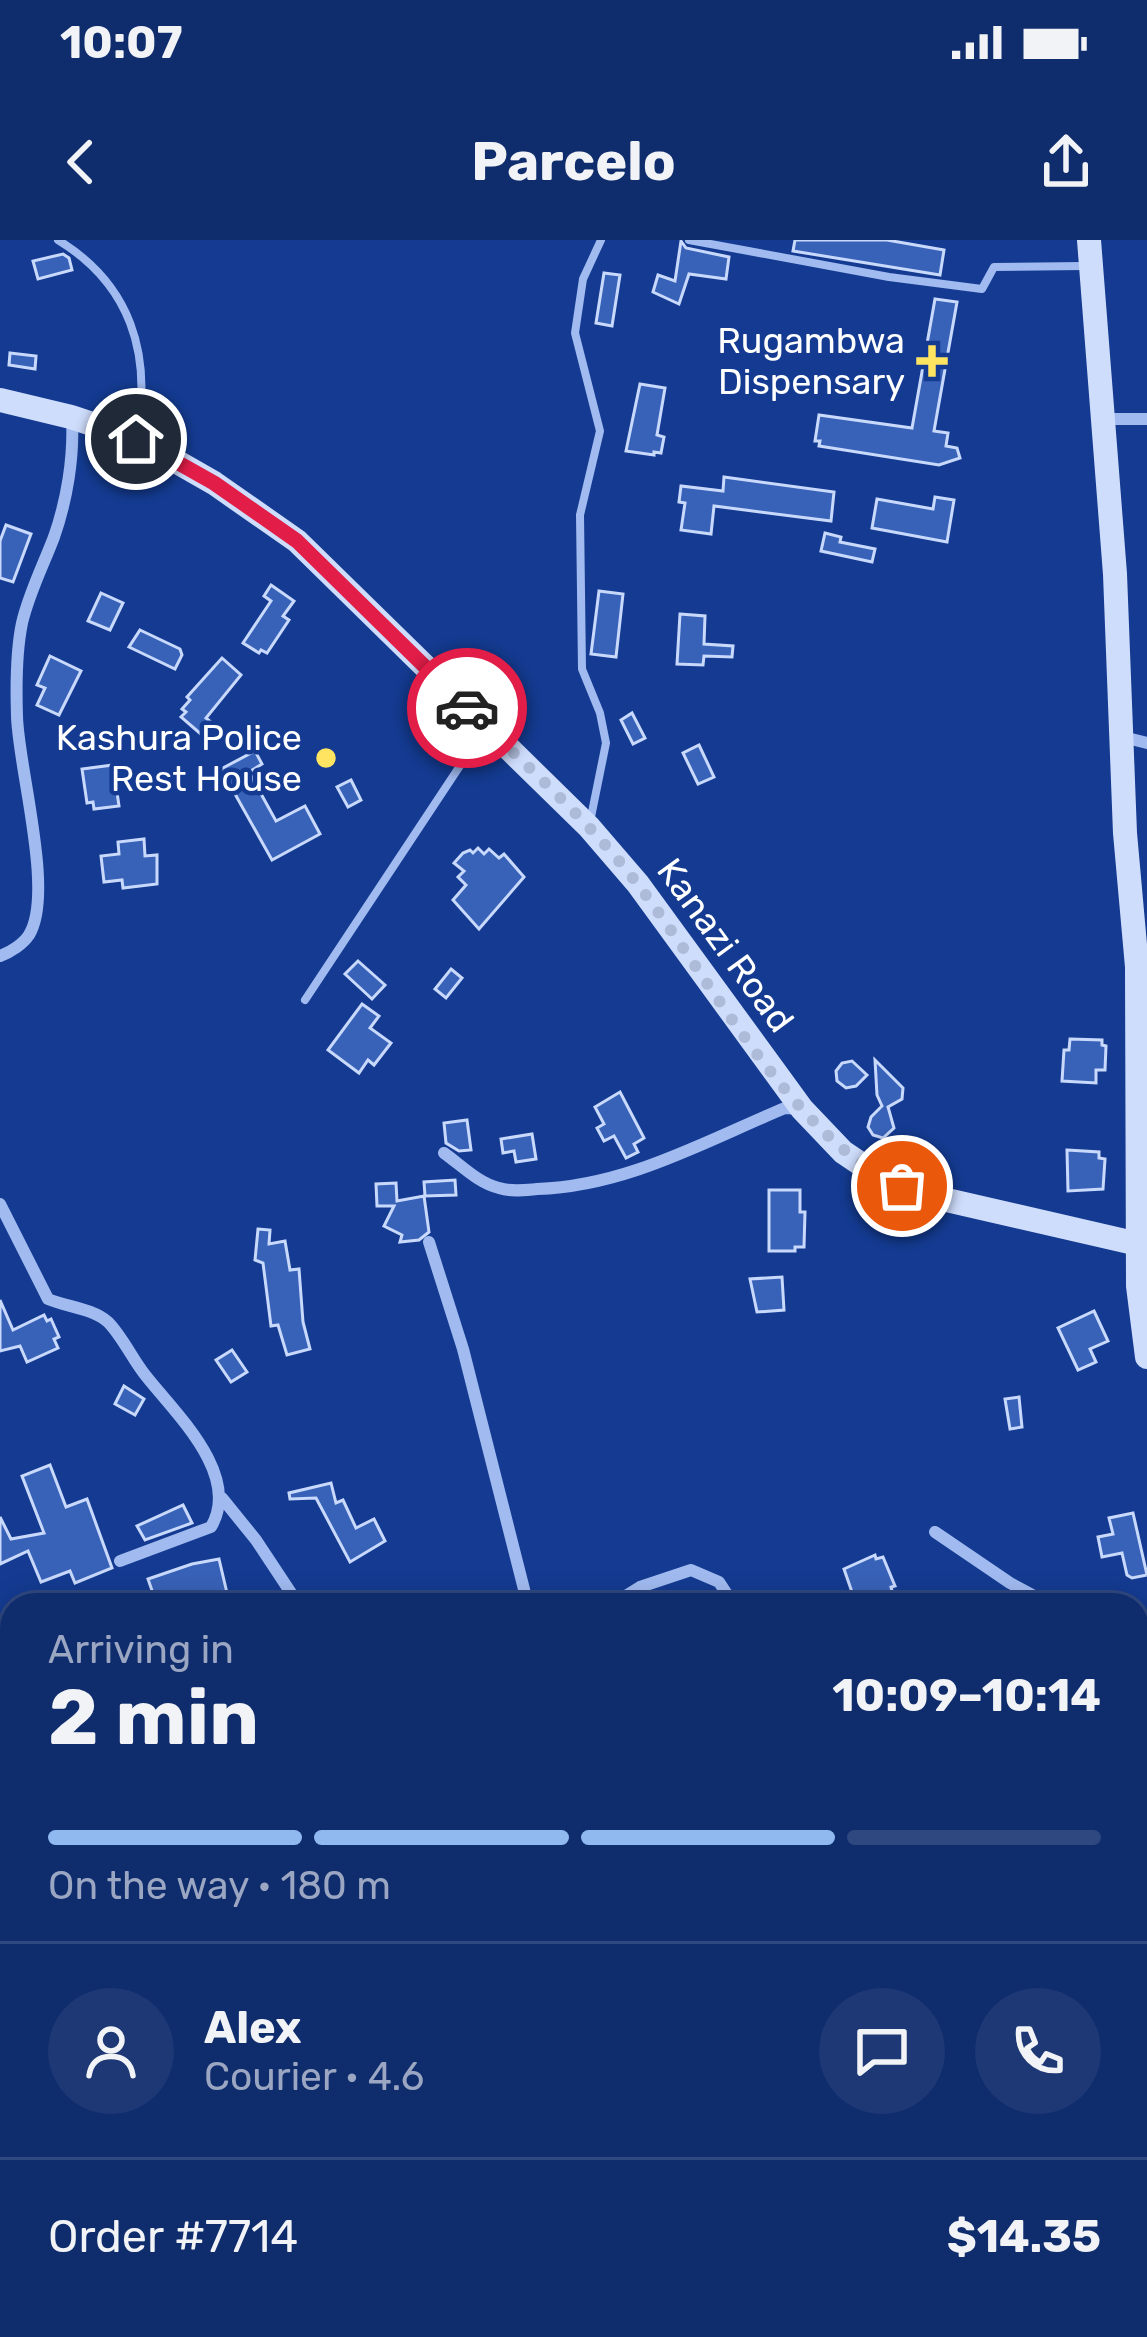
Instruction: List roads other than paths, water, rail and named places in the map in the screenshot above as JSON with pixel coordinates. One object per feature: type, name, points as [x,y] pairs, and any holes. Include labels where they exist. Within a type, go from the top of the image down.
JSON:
[{"type":"main road","points":[[1090,253],[1135,740],[1142,1017],[1138,1286],[1147,1357]]},
{"type":"main road","name":"Kanazi Road","points":[[0,400],[136,439],[214,483],[297,541],[589,826],[638,884],[802,1109],[843,1152],[880,1177],[925,1195],[1142,1244]]},
{"type":"street","points":[[0,956],[27,938],[35,922],[36,848],[17,719],[18,664],[21,628],[64,498],[71,417]]},
{"type":"street","points":[[1103,418],[1147,419]]},
{"type":"street","points":[[444,1153],[500,1189],[590,1185],[701,1147],[785,1108],[802,1109]]},
{"type":"street","points":[[0,1204],[48,1300],[78,1307],[108,1322],[200,1441],[222,1498],[290,1593]]},
{"type":"street","points":[[429,1242],[463,1349],[525,1593]]},
{"type":"street","points":[[120,1561],[205,1532],[215,1522],[222,1498]]},
{"type":"street","points":[[935,1532],[1029,1593]]},
{"type":"street","points":[[630,1593],[691,1570],[719,1582],[726,1593]]},
{"type":"lane","points":[[58,240],[110,282],[128,316],[144,397],[136,439]]},
{"type":"lane","points":[[589,826],[606,742],[582,669],[580,515],[600,431],[575,333],[575,312],[583,279],[601,240]]},
{"type":"lane","points":[[689,240],[982,289],[994,267],[1090,253]]},
{"type":"lane","points":[[305,1000],[486,726]]},
{"type":"place","name":"Rugambwa Dispensary","points":[[932,361]]},
{"type":"place","name":"Kashura Police Rest House","points":[[326,758]]}]
